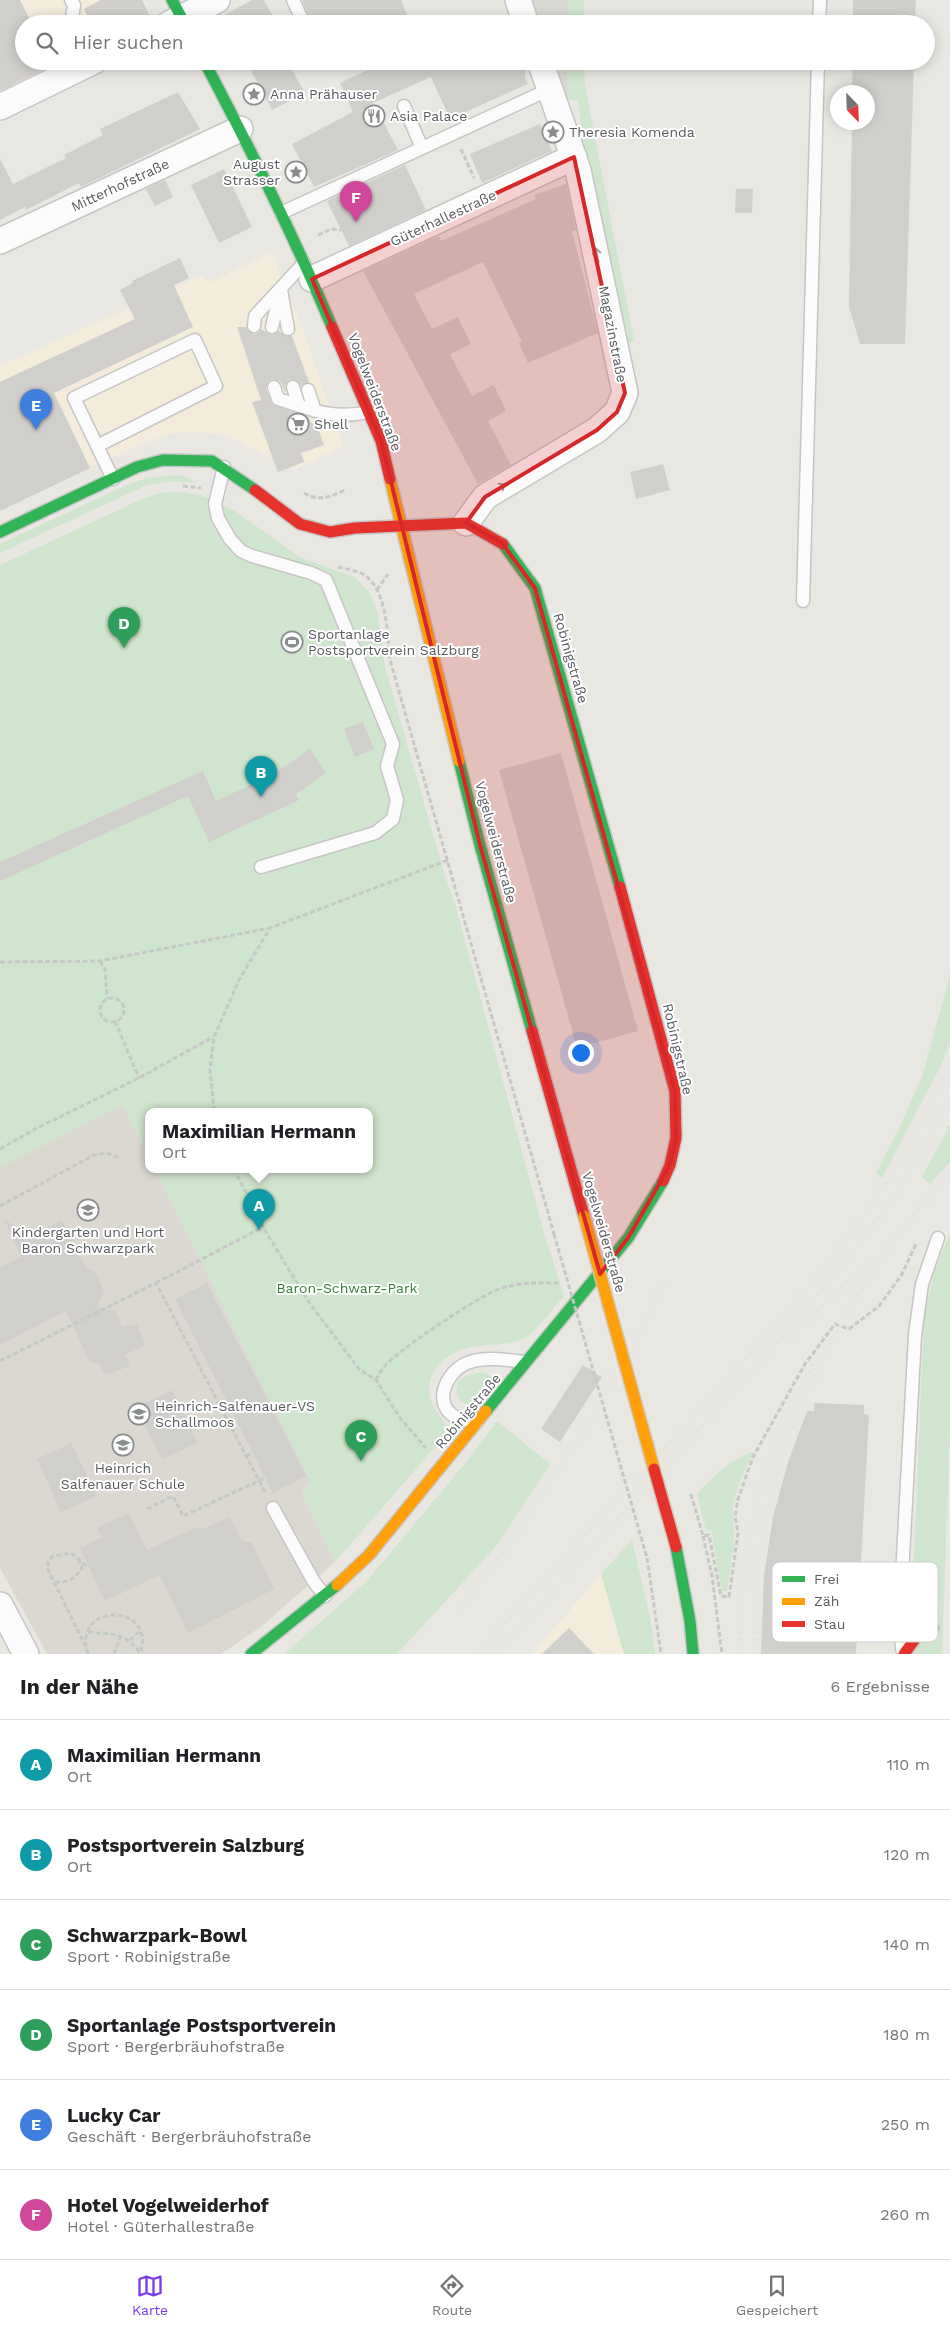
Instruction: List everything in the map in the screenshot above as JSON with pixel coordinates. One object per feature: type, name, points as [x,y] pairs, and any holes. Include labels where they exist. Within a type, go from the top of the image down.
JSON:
[{"type":"street","points":[[180,15],[217,0]]},
{"type":"street","points":[[518,0],[523,15]]},
{"type":"street","points":[[0,107],[76,70]]},
{"type":"street","name":"Vogelweiderstraße","points":[[209,70],[240,129],[308,271],[381,441],[480,845],[676,1547],[690,1621],[693,1654]]},
{"type":"street","name":"Magazinstraße","points":[[466,523],[485,497],[597,430],[617,412],[625,393],[574,157],[543,70]]},
{"type":"street","name":"Mitterhofstraße","points":[[0,241],[240,129]]},
{"type":"street","name":"Güterhallestraße","points":[[308,271],[483,199],[574,157]]},
{"type":"street","points":[[0,532],[137,467],[163,460],[212,461],[300,524],[330,532],[355,528],[466,523]]},
{"type":"street","name":"Robinigstraße","points":[[251,1654],[325,1596],[369,1555],[479,1422],[628,1238],[650,1207],[669,1167],[676,1138],[675,1091],[578,734],[535,588],[502,543],[466,523]]},
{"type":"street","points":[[0,1605],[26,1654]]},
{"type":"street","points":[[903,1654],[913,1642]]},
{"type":"lane","points":[[71,0],[74,5],[72,15]]},
{"type":"lane","points":[[293,0],[300,15]]},
{"type":"lane","points":[[819,15],[820,0]]},
{"type":"lane","points":[[803,602],[818,70]]},
{"type":"lane","points":[[281,213],[550,89]]},
{"type":"lane","points":[[404,106],[422,148]]},
{"type":"lane","points":[[254,326],[255,316],[281,290],[308,271]]},
{"type":"lane","points":[[272,327],[281,290]]},
{"type":"lane","points":[[281,290],[288,329]]},
{"type":"lane","points":[[97,446],[216,386],[195,340],[74,398],[97,446],[113,479]]},
{"type":"lane","points":[[274,387],[278,399],[315,411],[347,417],[369,412]]},
{"type":"lane","points":[[293,387],[299,406]]},
{"type":"lane","points":[[308,390],[315,411]]},
{"type":"lane","points":[[224,468],[215,504],[218,518],[230,539],[241,551],[326,580],[393,744],[387,766],[397,800],[393,819],[375,833],[261,867]]},
{"type":"lane","points":[[903,1562],[915,1335],[922,1284],[938,1238]]},
{"type":"lane","points":[[479,1422],[458,1418],[448,1408],[443,1394],[445,1382],[453,1372],[466,1364],[478,1360],[528,1362]]},
{"type":"lane","points":[[272,1508],[314,1582],[325,1596]]},
{"type":"path","points":[[454,134],[483,199]]},
{"type":"path","points":[[319,234],[331,229],[341,230]]},
{"type":"path","points":[[178,486],[196,487],[216,495]]},
{"type":"path","points":[[0,962],[100,961],[270,928],[448,860],[647,1558],[661,1654]]},
{"type":"path","points":[[214,1108],[210,1070],[214,1037],[239,980],[270,928]]},
{"type":"path","points":[[100,961],[105,970],[107,999]]},
{"type":"path","points":[[107,999],[118,1000],[124,1008],[120,1018],[115,1021],[103,1018],[100,1011],[101,1004],[107,999]]},
{"type":"path","points":[[115,1021],[139,1078]]},
{"type":"path","points":[[0,1149],[139,1078],[214,1037]]},
{"type":"path","points":[[0,1206],[94,1155],[107,1152],[120,1158]]},
{"type":"path","points":[[236,1173],[263,1226],[308,1301],[338,1343],[359,1368],[376,1380],[400,1418],[429,1451]]},
{"type":"path","points":[[0,1361],[156,1283],[263,1226]]},
{"type":"path","points":[[703,1536],[709,1535],[721,1596],[729,1597],[738,1533],[735,1516],[738,1499],[753,1458],[805,1364],[835,1324],[849,1328],[880,1306],[901,1276],[915,1244],[938,1238]]},
{"type":"path","points":[[376,1380],[384,1366],[411,1344],[458,1312],[500,1288],[529,1282],[572,1283]]},
{"type":"path","points":[[156,1283],[272,1508]]},
{"type":"path","points":[[246,1456],[252,1453]]},
{"type":"path","points":[[147,1509],[173,1496],[183,1516],[260,1482],[265,1478]]},
{"type":"path","points":[[691,1494],[712,1576],[722,1654]]},
{"type":"path","points":[[88,1567],[71,1553],[52,1556],[48,1562],[48,1570],[88,1654]]},
{"type":"path","points":[[54,1582],[61,1583],[73,1579],[82,1568],[78,1557]]},
{"type":"path","points":[[86,1647],[88,1632],[93,1624],[109,1614],[128,1617],[140,1631],[142,1646],[140,1654]]},
{"type":"path","points":[[130,1640],[140,1631]]},
{"type":"path","points":[[88,1632],[120,1635],[130,1640],[140,1654]]},
{"type":"path","points":[[114,1654],[120,1635]]},
{"type":"highlighted area","points":[[574,157],[625,393],[617,412],[597,430],[485,497],[466,523],[502,543],[535,588],[675,1091],[676,1138],[669,1167],[628,1238],[600,1274],[480,845],[381,441],[312,279]]},
{"type":"shaded area","points":[[0,0],[141,0],[149,15],[15,15],[15,70],[105,70],[0,121]]},
{"type":"shaded area","points":[[518,0],[568,0],[568,15],[523,15]]},
{"type":"shaded area","points":[[546,70],[568,70],[567,94],[564,100]]},
{"type":"shaded area","points":[[272,252],[303,330],[343,446],[294,470],[233,438],[205,432],[174,433],[148,441],[0,510],[0,366],[200,276],[211,282]]},
{"type":"shaded area","name":"Heinrich-Salfenauer-VS Schallmoos","points":[[122,1105],[145,1149],[145,1173],[157,1173],[312,1482],[302,1493],[335,1562],[262,1626],[221,1654],[47,1654],[0,1568],[0,1167]]},
{"type":"shaded area","points":[[601,1574],[624,1654],[532,1654]]},
{"type":"green space","points":[[568,0],[584,0],[584,15],[568,15]]},
{"type":"green space","points":[[568,70],[584,70],[585,86],[634,341],[627,343],[584,149],[578,100],[564,100],[567,94]]},
{"type":"green space","points":[[175,475],[185,476],[195,483],[171,481],[147,485],[0,553],[0,544],[120,488],[146,478]]},
{"type":"green space","name":"Baron-Schwarz-Park","points":[[181,492],[200,495],[232,509],[301,558],[355,577],[369,592],[377,610],[385,667],[445,876],[456,907],[544,1233],[564,1296],[540,1325],[525,1338],[511,1343],[468,1348],[443,1360],[433,1374],[429,1391],[431,1401],[450,1430],[335,1562],[302,1492],[311,1482],[157,1173],[373,1173],[373,1108],[145,1108],[145,1149],[122,1105],[0,1167],[0,565],[140,500],[160,493]]},
{"type":"green space","points":[[950,975],[950,1043],[941,1065],[882,1178],[876,1173],[899,1129],[922,1077]]},
{"type":"green space","points":[[950,1125],[950,1162],[930,1184],[922,1177]]},
{"type":"green space","points":[[950,1233],[950,1429],[942,1654],[910,1654],[910,1642],[938,1642],[938,1562],[914,1562],[924,1316],[935,1269]]},
{"type":"green space","points":[[483,1372],[494,1378],[472,1406],[461,1402],[456,1392],[458,1381],[468,1375]]},
{"type":"green space","points":[[497,1421],[550,1464],[498,1544],[397,1654],[284,1654],[366,1582],[463,1466]]},
{"type":"green space","points":[[753,1452],[740,1481],[733,1505],[734,1544],[727,1591],[722,1591],[711,1530],[706,1531],[697,1494],[729,1464]]},
{"type":"green space","points":[[632,1540],[651,1621],[655,1654],[624,1654],[601,1574]]},
{"type":"building","points":[[0,0],[20,0],[28,15],[15,15],[15,70],[43,70],[0,91]]},
{"type":"building","points":[[101,0],[142,0],[150,15],[87,15],[84,9]]},
{"type":"building","points":[[252,0],[264,0],[272,15],[224,15]]},
{"type":"building","points":[[302,0],[401,0],[407,15],[308,15]]},
{"type":"building","points":[[853,0],[916,0],[915,15],[853,15]]},
{"type":"building","points":[[251,70],[292,70],[305,93],[272,110]]},
{"type":"building","points":[[368,70],[525,70],[525,77],[528,84],[450,119],[431,77],[373,103],[398,150],[314,187],[292,144],[353,112],[340,83]]},
{"type":"building","points":[[853,70],[914,70],[905,344],[860,344],[849,307],[852,130],[875,130],[875,85],[852,85]]},
{"type":"building","points":[[178,92],[200,129],[81,187],[79,183],[26,210],[25,207],[0,220],[0,159],[13,184],[66,158],[64,155],[103,135],[100,129]]},
{"type":"building","points":[[540,124],[552,151],[482,183],[470,154]]},
{"type":"building","points":[[405,165],[426,210],[349,246],[327,201]]},
{"type":"building","points":[[224,169],[252,227],[219,243],[191,185]]},
{"type":"building","points":[[165,180],[173,197],[155,206],[146,189]]},
{"type":"building","points":[[566,184],[576,230],[572,231],[598,333],[528,363],[519,343],[522,342],[483,262],[414,294],[432,329],[458,317],[471,344],[450,354],[472,396],[494,385],[506,411],[488,421],[511,465],[478,484],[363,271],[439,236],[441,241],[536,199],[534,195]]},
{"type":"building","points":[[736,189],[753,189],[752,213],[735,213]]},
{"type":"building","points":[[180,258],[189,278],[174,285],[193,327],[54,393],[90,468],[0,511],[0,382],[135,319],[120,290],[133,283],[132,281]]},
{"type":"building","points":[[237,327],[246,327],[253,334],[258,333],[261,329],[271,335],[279,331],[285,336],[292,336],[309,382],[301,386],[298,381],[290,379],[285,385],[286,393],[280,381],[272,379],[268,382],[266,389],[273,405],[309,418],[310,422],[317,425],[324,445],[301,453],[304,462],[278,472],[252,402],[261,400]]},
{"type":"building","points":[[663,464],[670,490],[636,499],[630,472]]},
{"type":"building","points":[[363,722],[374,749],[355,757],[344,729]]},
{"type":"building","points":[[310,749],[326,773],[296,794],[299,800],[209,842],[188,796],[0,881],[0,862],[203,771],[216,801],[272,775]]},
{"type":"building","points":[[561,753],[638,1031],[577,1048],[499,770]]},
{"type":"building","points":[[4,1218],[27,1238],[62,1220],[86,1268],[95,1272],[104,1291],[97,1308],[116,1311],[122,1327],[137,1324],[146,1345],[125,1355],[130,1366],[105,1375],[100,1364],[89,1361],[66,1311],[0,1345],[0,1267],[21,1257]]},
{"type":"building","points":[[207,1283],[306,1476],[273,1493],[175,1299]]},
{"type":"building","points":[[583,1365],[602,1377],[560,1442],[541,1429]]},
{"type":"building","points":[[172,1390],[198,1443],[162,1459],[136,1407]]},
{"type":"building","points":[[814,1403],[864,1405],[864,1414],[869,1415],[861,1562],[772,1562],[772,1642],[857,1642],[856,1654],[761,1654],[764,1575],[773,1517],[788,1462],[807,1411],[814,1411]]},
{"type":"building","points":[[71,1443],[97,1496],[61,1512],[37,1459]]},
{"type":"building","points":[[129,1513],[147,1550],[195,1528],[203,1529],[230,1517],[241,1540],[252,1543],[274,1589],[188,1633],[159,1575],[105,1601],[80,1548],[102,1537],[97,1528]]},
{"type":"building","points":[[569,1628],[594,1654],[542,1654]]},
{"type":"railway","points":[[477,1654],[775,1326],[842,1246],[901,1160],[927,1113],[950,1064]]},
{"type":"railway","points":[[495,1654],[776,1344],[841,1267],[901,1185],[927,1142],[950,1097]]},
{"type":"railway","points":[[933,1191],[950,1173]]},
{"type":"railway","points":[[757,1654],[758,1588],[762,1548],[772,1498],[785,1449],[803,1401],[824,1355],[848,1310],[876,1267],[938,1186]]},
{"type":"railway","points":[[786,1340],[875,1256]]},
{"type":"railway","points":[[458,1608],[506,1550],[587,1426],[629,1356],[664,1282]]},
{"type":"railway","points":[[740,1654],[744,1576],[749,1538],[758,1501],[768,1464],[782,1428],[798,1393],[817,1359]]},
{"type":"traffic: fast","points":[[172,0],[180,15]]},
{"type":"traffic: fast","points":[[209,70],[271,192],[332,327]]},
{"type":"traffic: fast","points":[[0,532],[137,467],[163,460],[212,461],[255,490]]},
{"type":"traffic: fast","points":[[503,544],[535,588],[620,887]]},
{"type":"traffic: fast","points":[[459,761],[480,845],[532,1031]]},
{"type":"traffic: fast","points":[[486,1411],[628,1238],[663,1181]]},
{"type":"traffic: fast","points":[[676,1547],[690,1621],[693,1654]]},
{"type":"traffic: fast","points":[[251,1654],[337,1585]]},
{"type":"traffic: slow","points":[[390,479],[459,761]]},
{"type":"traffic: slow","points":[[584,1216],[654,1469]]},
{"type":"traffic: slow","points":[[337,1585],[369,1555],[486,1411]]},
{"type":"traffic: jam","points":[[332,327],[381,441],[390,479]]},
{"type":"traffic: jam","points":[[255,490],[300,524],[330,532],[355,528],[466,523],[503,544]]},
{"type":"traffic: jam","points":[[620,887],[675,1091],[676,1138],[670,1165],[663,1181]]},
{"type":"traffic: jam","points":[[532,1031],[584,1216]]},
{"type":"traffic: jam","points":[[654,1469],[676,1547]]},
{"type":"traffic: jam","points":[[904,1654],[913,1642]]},
{"type":"place","name":"Anna Prähauser","points":[[254,94]]},
{"type":"place","name":"Asia Palace","points":[[374,116]]},
{"type":"place","name":"Theresia Komenda","points":[[553,132]]},
{"type":"place","name":"August Strasser","points":[[296,172]]},
{"type":"place","name":"Hotel Vogelweiderhof","points":[[356,222]]},
{"type":"place","name":"Shell","points":[[298,424]]},
{"type":"place","name":"Lucky Car","points":[[36,430]]},
{"type":"place","name":"Sportanlage Postsportverein Salzburg","points":[[292,642]]},
{"type":"place","name":"Sportanlage Postsportverein","points":[[124,648]]},
{"type":"place","name":"Postsportverein Salzburg","points":[[261,797]]},
{"type":"place","name":"Kindergarten und Hort Baron Schwarzpark","points":[[88,1210]]},
{"type":"place","name":"Maximilian Hermann","points":[[259,1230]]},
{"type":"place","name":"Heinrich-Salfenauer-VS Schallmoos","points":[[139,1414]]},
{"type":"place","name":"Heinrich Salfenauer Schule","points":[[123,1445]]},
{"type":"place","name":"Schwarzpark-Bowl","points":[[361,1461]]}]
